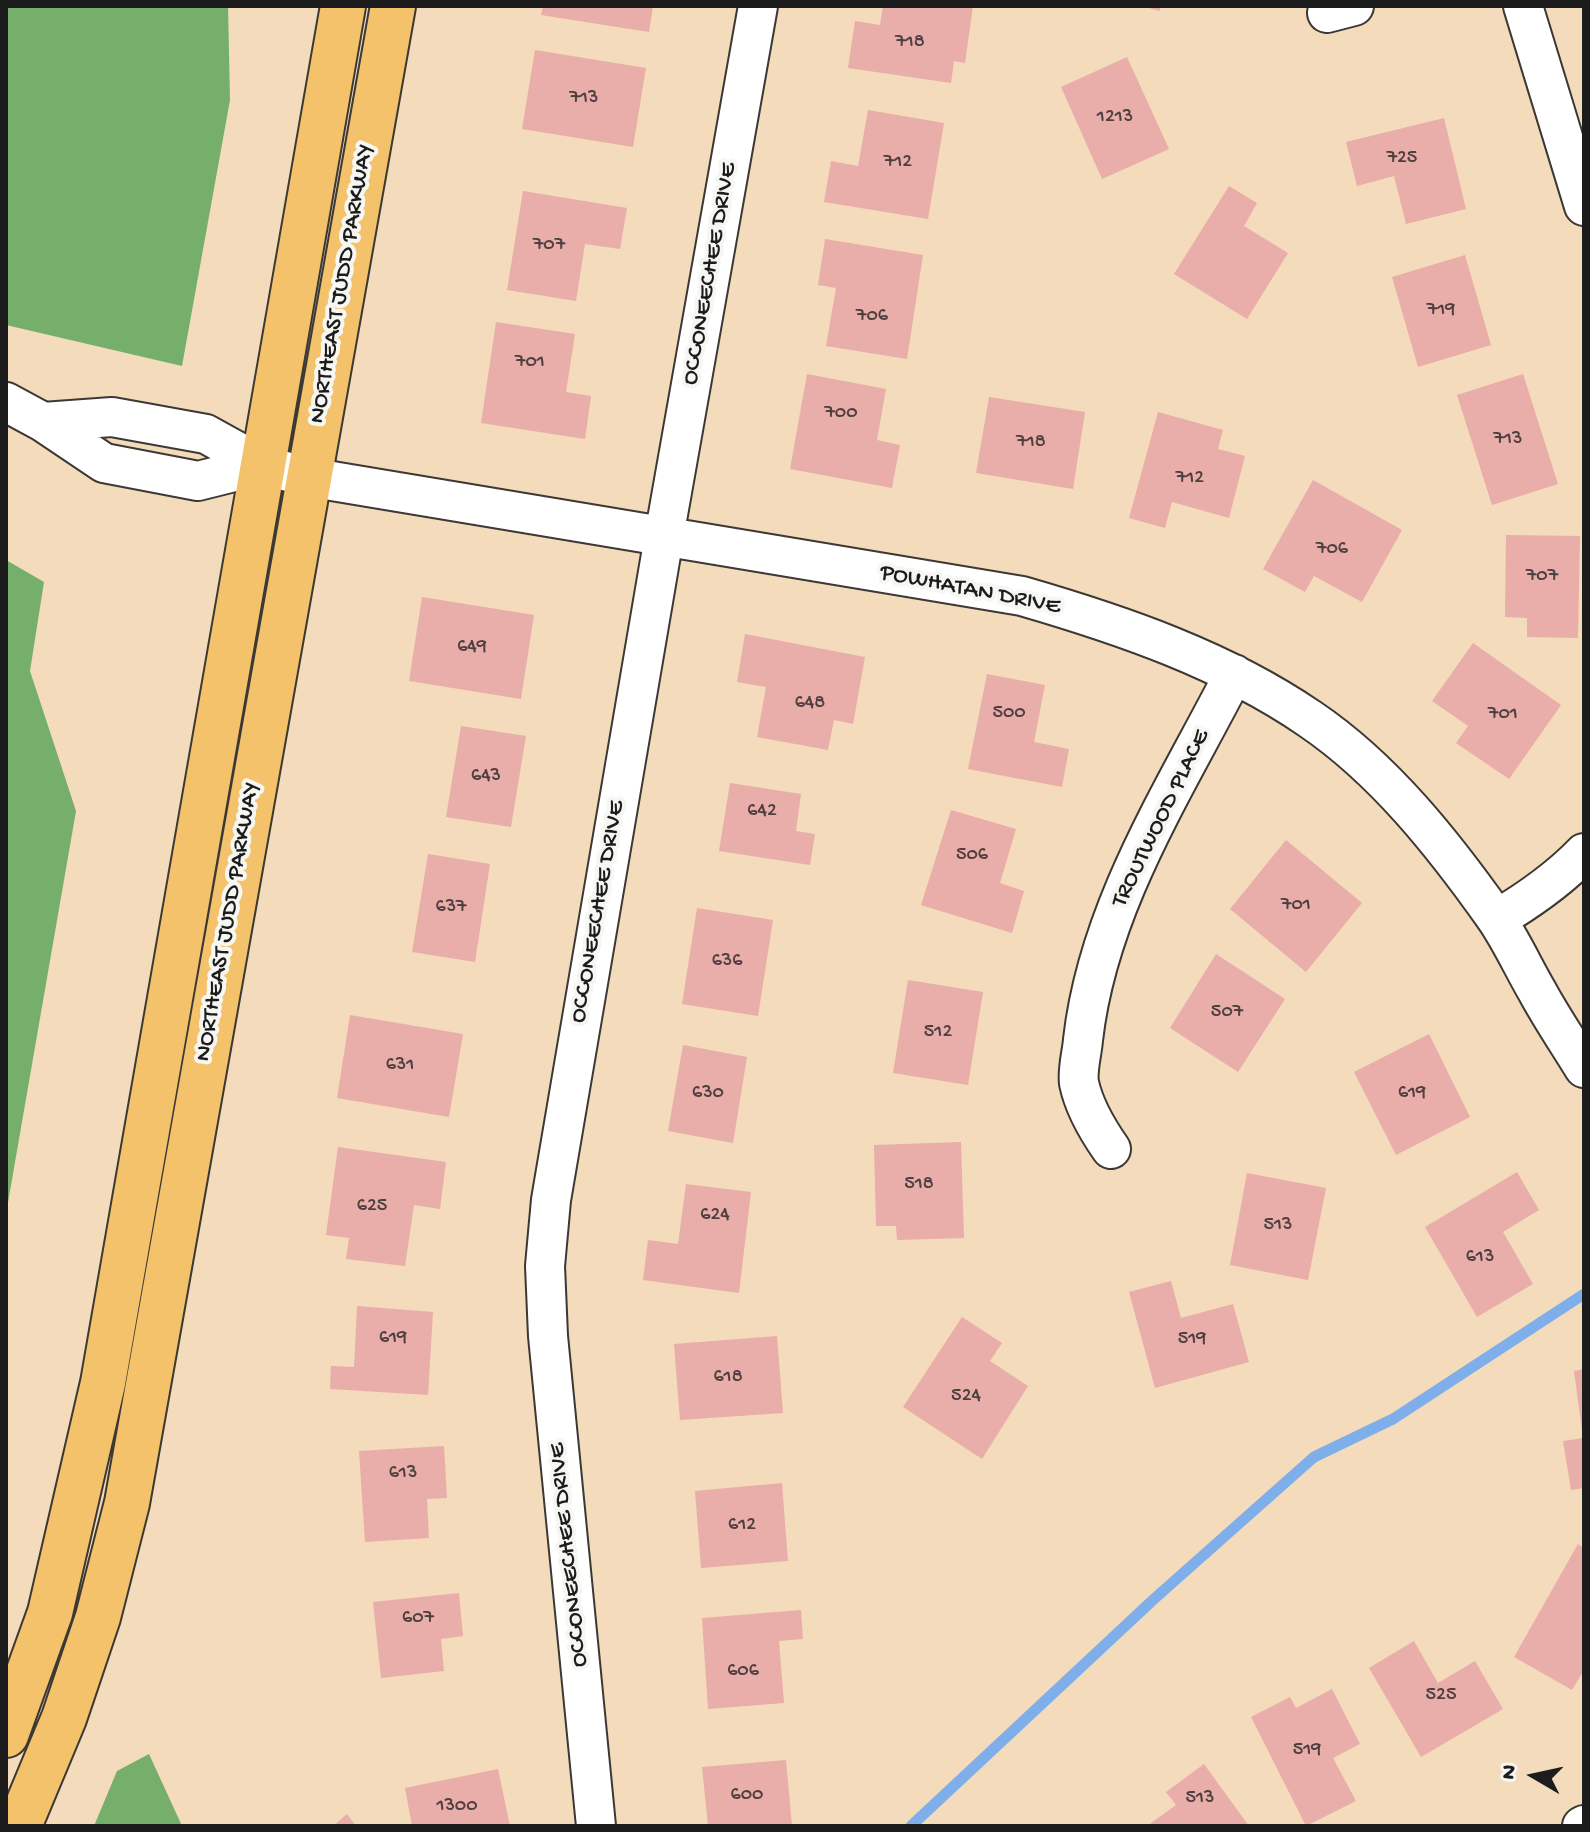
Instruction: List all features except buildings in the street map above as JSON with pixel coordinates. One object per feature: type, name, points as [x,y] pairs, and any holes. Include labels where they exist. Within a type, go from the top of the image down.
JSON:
[{"type":"highway","name":"NORTHEAST JUDD PARKWAY","points":[[6,1735],[50,1613],[103,1383],[343,6]]},
{"type":"highway","name":"NORTHEAST JUDD PARKWAY","points":[[19,1826],[64,1718],[98,1617],[127,1503],[393,6]]},
{"type":"street","name":"OCCONEECHEE DRIVE","points":[[596,1826],[548,1336],[545,1266],[551,1200],[758,6]]},
{"type":"street","points":[[1523,6],[1584,206]]},
{"type":"street","name":"POWHATAN DRIVE","points":[[6,402],[43,422],[112,417],[206,434],[262,465],[308,477],[1022,596],[1104,620],[1234,674],[1311,719],[1378,774],[1497,919],[1584,1068]]},
{"type":"street","name":"TROUTWOOD PLACE","points":[[1111,1149],[1093,1122],[1079,1081],[1087,1011],[1110,925],[1148,837],[1234,674]]},
{"type":"street","points":[[1497,919],[1531,899],[1566,872],[1584,853]]},
{"type":"green space","points":[[6,6],[228,6],[230,100],[182,366],[6,325]]},
{"type":"green space","points":[[6,560],[44,582],[30,671],[76,811],[6,1214]]},
{"type":"green space","points":[[149,1754],[182,1826],[94,1826],[117,1771]]},
{"type":"waterway","points":[[911,1826],[1154,1599],[1314,1457],[1393,1419],[1584,1294]]}]
